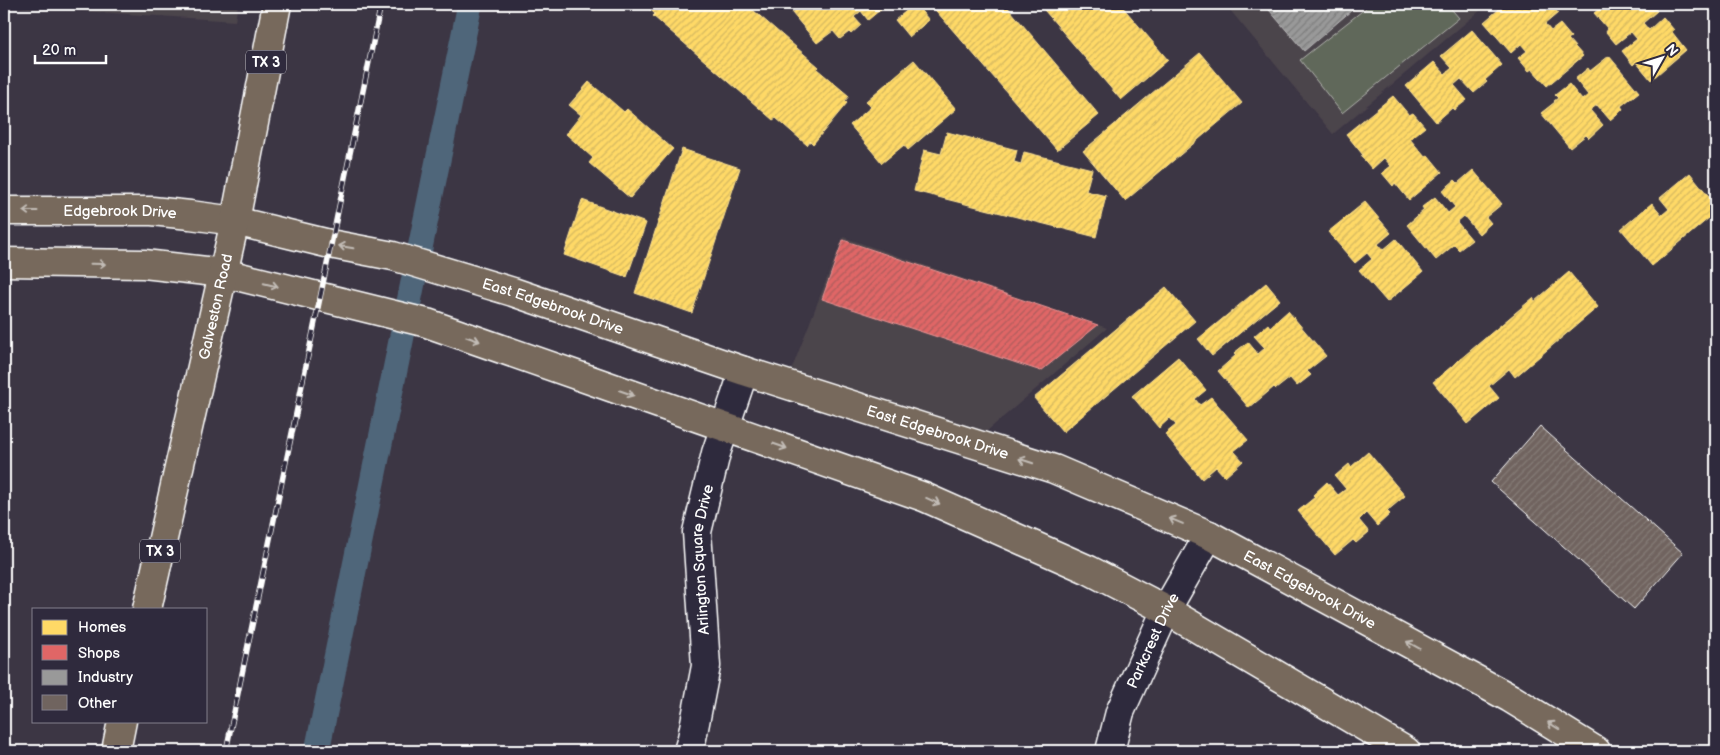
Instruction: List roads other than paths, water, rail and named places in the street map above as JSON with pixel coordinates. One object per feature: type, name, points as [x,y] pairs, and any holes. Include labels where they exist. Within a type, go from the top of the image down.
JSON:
[{"type":"main road","name":"Galveston Road","points":[[147,608],[224,273],[277,4]]},
{"type":"main road","name":"Edgebrook Drive","points":[[4,211],[152,211],[235,221]]},
{"type":"main road","name":"East Edgebrook Drive","points":[[235,221],[330,244],[394,256],[513,292],[744,371],[1054,469],[1209,535],[1501,694],[1586,749]]},
{"type":"main road","points":[[4,262],[144,264],[224,273],[427,323],[924,497],[1090,570],[1166,610],[1406,751]]},
{"type":"main road","points":[[116,751],[122,722]]},
{"type":"street","name":"Arlington Square Drive","points":[[688,751],[706,666],[698,532],[716,453],[744,371]]},
{"type":"street","name":"Parkcrest Drive","points":[[1110,751],[1120,712],[1166,610],[1209,535]]},
{"type":"waterway","points":[[317,751],[470,4]]},
{"type":"railway","points":[[226,751],[381,4]]}]
